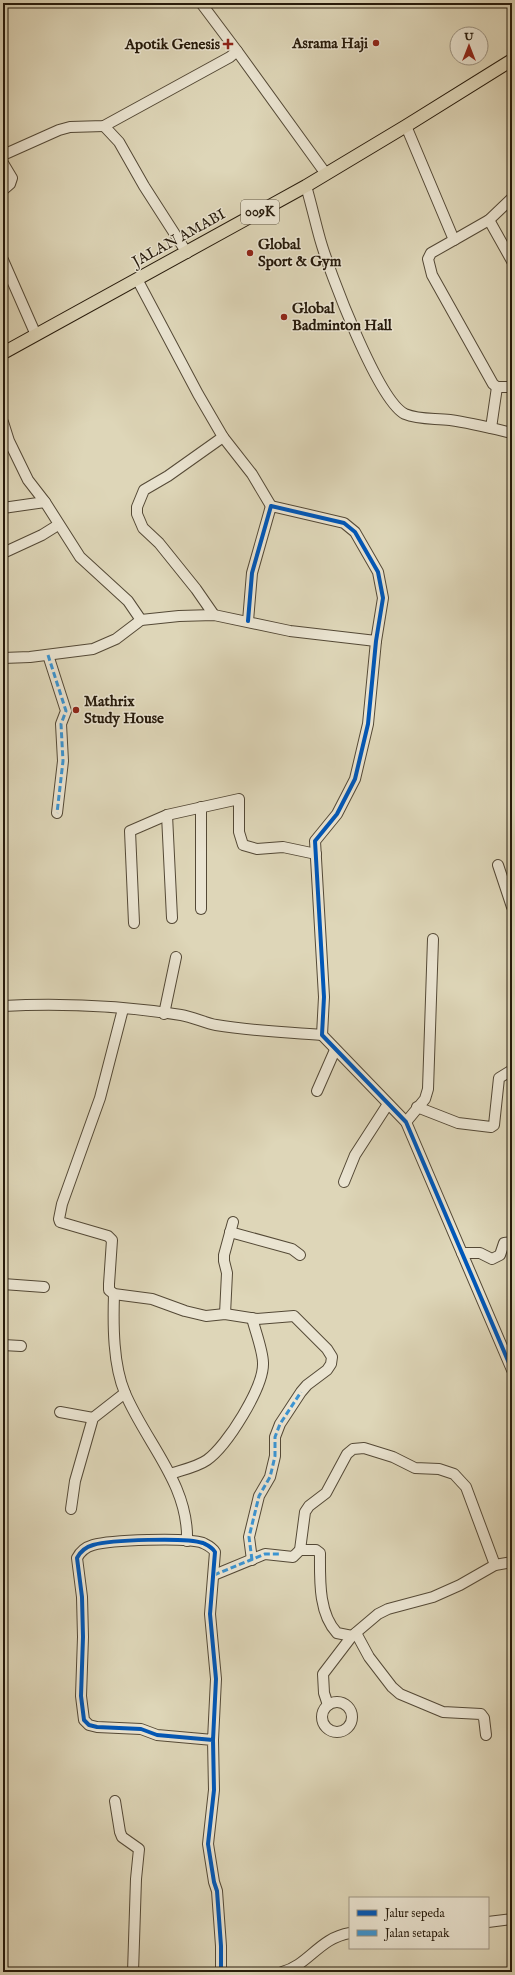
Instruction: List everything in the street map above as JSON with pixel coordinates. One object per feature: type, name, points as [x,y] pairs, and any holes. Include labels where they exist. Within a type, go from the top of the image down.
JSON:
[{"type":"main road","name":"JALAN AMABI","points":[[3,353],[187,253],[306,186],[512,60]]},
{"type":"street","points":[[202,3],[326,174]]},
{"type":"street","points":[[3,154],[70,127],[104,126],[191,79],[237,51]]},
{"type":"street","points":[[104,126],[119,142],[144,186],[187,253]]},
{"type":"street","points":[[406,126],[454,240]]},
{"type":"street","points":[[3,163],[11,175],[12,181],[8,188],[3,190]]},
{"type":"street","points":[[306,186],[320,239],[344,304],[366,358],[396,407],[406,414],[418,418],[450,420],[512,433]]},
{"type":"street","points":[[512,198],[489,220],[431,253],[428,259],[429,267],[493,384],[497,387],[512,387]]},
{"type":"street","points":[[489,220],[512,261]]},
{"type":"street","points":[[3,260],[36,335]]},
{"type":"street","points":[[137,279],[198,394],[223,437],[252,474],[271,506],[344,523],[355,532],[378,572],[383,598],[376,641],[368,724],[355,779],[337,814],[315,841],[324,997],[322,1034],[335,1050],[406,1122],[512,1370]]},
{"type":"street","points":[[491,428],[497,387]]},
{"type":"street","points":[[3,422],[9,441],[28,480],[45,502],[58,525],[80,557],[128,601],[140,620]]},
{"type":"street","points":[[214,615],[196,589],[159,543],[143,528],[136,514],[137,507],[144,490],[168,476],[223,437]]},
{"type":"street","points":[[3,508],[45,502]]},
{"type":"street","points":[[248,621],[252,573],[271,506]]},
{"type":"street","points":[[3,553],[42,535],[58,525]]},
{"type":"street","points":[[3,658],[48,654],[102,646],[116,639],[140,620],[149,618],[214,615],[290,631],[376,641]]},
{"type":"street","points":[[48,654],[66,711],[61,724],[62,761],[57,813]]},
{"type":"street","points":[[134,923],[130,831],[167,815],[239,799],[239,832],[243,845],[257,848],[282,847],[316,854]]},
{"type":"street","points":[[201,807],[201,909]]},
{"type":"street","points":[[167,815],[172,918]]},
{"type":"street","points":[[498,865],[512,907]]},
{"type":"street","points":[[406,1122],[425,1099],[428,1089],[433,939]]},
{"type":"street","points":[[164,1014],[176,958]]},
{"type":"street","points":[[3,1006],[72,1005],[123,1009],[182,1016],[214,1025],[322,1034]]},
{"type":"street","points":[[123,1009],[100,1098],[76,1162],[59,1219],[62,1224],[108,1236],[112,1240],[109,1287],[114,1294],[114,1338],[125,1393],[170,1474],[187,1519],[187,1540]]},
{"type":"street","points":[[317,1091],[335,1050]]},
{"type":"street","points":[[417,1107],[458,1123],[491,1127],[494,1125],[499,1078],[512,1070]]},
{"type":"street","points":[[344,1182],[355,1155],[388,1104]]},
{"type":"street","points":[[225,1314],[227,1273],[224,1261],[231,1227],[292,1249],[300,1255]]},
{"type":"street","points":[[462,1253],[480,1253],[492,1259],[500,1255],[504,1244],[512,1242]]},
{"type":"street","points":[[3,1284],[44,1287]]},
{"type":"street","points":[[114,1294],[152,1299],[206,1316],[225,1314],[252,1318],[297,1317],[332,1357],[331,1364],[327,1370],[304,1388],[293,1402],[280,1424],[275,1437],[275,1456],[270,1477],[259,1496],[249,1538],[252,1560]]},
{"type":"street","points":[[170,1474],[207,1460],[219,1448],[257,1390],[262,1375],[263,1362],[252,1318]]},
{"type":"street","points":[[3,1345],[21,1346]]},
{"type":"street","points":[[71,1509],[75,1481],[93,1418],[125,1393]]},
{"type":"street","points":[[60,1412],[93,1418]]},
{"type":"street","points":[[214,1575],[265,1554],[293,1557],[300,1550],[306,1512],[309,1506],[326,1493],[347,1454],[353,1449],[364,1448],[393,1457],[415,1468],[439,1469],[454,1474],[466,1487],[495,1565]]},
{"type":"street","points":[[213,1740],[157,1735],[141,1729],[97,1727],[89,1725],[84,1720],[81,1710],[84,1637],[82,1597],[77,1566],[79,1555],[91,1545],[109,1542],[187,1540],[202,1543],[213,1549],[215,1559],[210,1614],[216,1679],[213,1740],[214,1790],[208,1844],[214,1882],[217,1891],[221,1946],[221,1972]]},
{"type":"street","points":[[300,1550],[316,1550],[320,1553],[321,1589],[331,1626],[337,1634],[354,1635]]},
{"type":"street","points":[[328,1705],[324,1693],[323,1674],[354,1635],[378,1614],[388,1609],[438,1594],[460,1585],[495,1565],[512,1562]]},
{"type":"street","points":[[354,1635],[392,1687],[400,1694],[443,1712],[481,1714],[484,1718],[486,1735]]},
{"type":"street","points":[[115,1801],[122,1837],[139,1849],[136,1878],[133,1972]]},
{"type":"street","points":[[489,1922],[512,1919]]},
{"type":"street","points":[[282,1972],[301,1963],[328,1941],[349,1933]]},
{"type":"marked path","points":[[48,655],[66,711],[61,724],[63,761],[57,813]]},
{"type":"marked path","points":[[252,1560],[249,1537],[259,1496],[270,1477],[275,1456],[275,1437],[280,1424],[301,1392]]},
{"type":"marked path","points":[[214,1575],[265,1554],[280,1554]]},
{"type":"cycle path","points":[[248,621],[252,573],[271,506],[344,523],[355,532],[378,572],[383,598],[376,641],[368,724],[355,779],[337,814],[315,841],[324,997],[322,1035],[406,1122],[512,1370]]},
{"type":"cycle path","points":[[213,1740],[157,1735],[141,1729],[97,1727],[89,1725],[84,1720],[81,1696],[83,1637],[82,1597],[77,1558],[86,1548],[102,1543],[148,1540],[181,1540],[203,1543],[211,1547],[215,1552],[210,1614],[216,1679],[213,1740],[214,1790],[208,1844],[214,1882],[217,1891],[221,1946],[221,1972]]},
{"type":"place","name":"Asrama Haji","points":[[376,43]]},
{"type":"place","name":"Apotik Genesis","points":[[228,44]]},
{"type":"place","name":"Global Sport & Gym","points":[[250,253]]},
{"type":"place","name":"Global Badminton Hall","points":[[284,317]]},
{"type":"place","name":"Mathrix Study House","points":[[76,710]]}]
